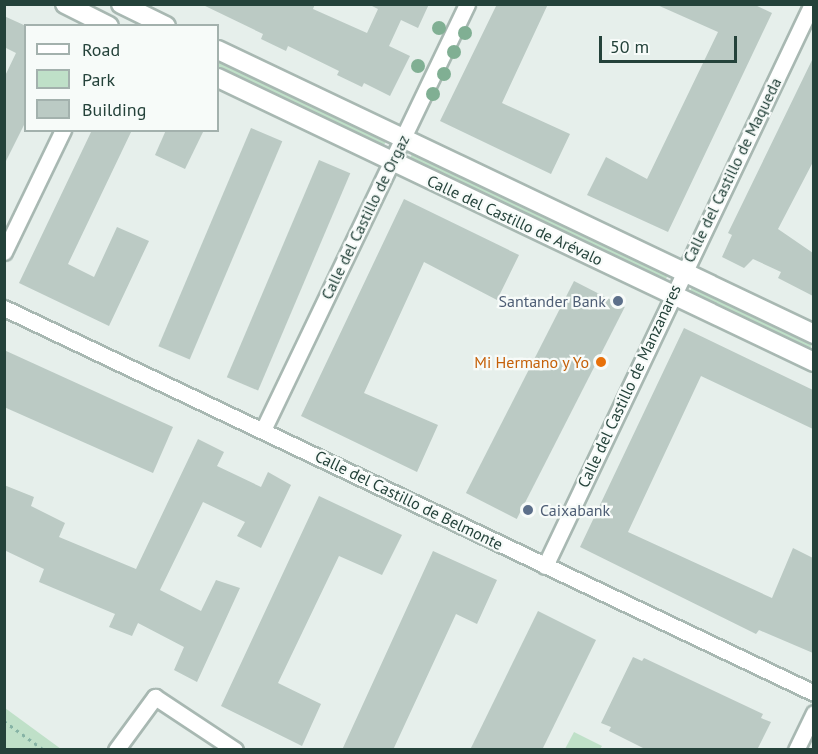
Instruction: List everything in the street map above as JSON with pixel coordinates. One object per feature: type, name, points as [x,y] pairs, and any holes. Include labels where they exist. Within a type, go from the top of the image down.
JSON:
[{"type":"street","points":[[65,4],[107,24]]},
{"type":"street","name":"Calle del Castillo de Orgaz","points":[[263,430],[467,4]]},
{"type":"street","name":"Calle del Castillo de Maqueda","points":[[682,271],[812,4]]},
{"type":"street","points":[[112,24],[122,5],[162,24]]},
{"type":"street","name":"Calle del Castillo de Arévalo","points":[[219,50],[813,334]]},
{"type":"street","name":"Calle del Castillo de Arévalo","points":[[219,78],[813,362]]},
{"type":"street","points":[[4,252],[62,132]]},
{"type":"street","name":"Calle del Castillo de Manzanares","points":[[545,566],[682,271]]},
{"type":"street","name":"Calle del Castillo de Belmonte","points":[[4,308],[813,693]]},
{"type":"street","points":[[116,750],[155,697],[235,750]]},
{"type":"street","points":[[796,750],[813,713]]},
{"type":"path","points":[[4,721],[44,750]]},
{"type":"green space","points":[[219,59],[386,141],[382,149],[219,70]]},
{"type":"green space","points":[[413,152],[667,276],[664,282],[410,158]]},
{"type":"green space","points":[[693,285],[814,341],[810,349],[689,293]]},
{"type":"green space","points":[[5,708],[61,749],[5,749]]},
{"type":"green space","points":[[574,732],[602,746],[600,749],[565,749]]},
{"type":"building","points":[[201,4],[315,4],[313,9],[367,33],[378,9],[368,4],[429,4],[418,28],[401,20],[389,46],[410,56],[390,96],[364,83],[362,87],[337,75],[339,71],[288,46],[286,51],[261,39],[263,34]]},
{"type":"building","points":[[497,4],[548,4],[502,103],[570,134],[551,174],[440,121]]},
{"type":"building","points":[[655,4],[753,4],[772,13],[668,232],[587,195],[606,157],[647,179],[718,32]]},
{"type":"building","points":[[4,16],[24,25],[24,125],[4,165],[4,78],[16,53],[4,47]]},
{"type":"building","points":[[813,58],[813,162],[778,229],[813,253],[813,296],[778,278],[781,272],[753,259],[744,268],[722,257],[732,235],[728,233]]},
{"type":"building","points":[[251,128],[282,141],[190,359],[158,346]]},
{"type":"building","points":[[91,132],[131,132],[68,264],[94,277],[117,227],[149,241],[109,326],[19,283]]},
{"type":"building","points":[[165,132],[203,132],[185,169],[155,155]]},
{"type":"building","points":[[319,160],[350,173],[258,391],[227,377]]},
{"type":"building","points":[[404,199],[519,255],[497,300],[424,262],[364,393],[438,425],[417,472],[301,416]]},
{"type":"building","points":[[574,281],[625,307],[517,519],[466,493]]},
{"type":"building","points":[[684,328],[813,390],[813,429],[701,376],[628,532],[772,598],[793,548],[813,558],[813,653],[759,630],[756,634],[580,547]]},
{"type":"building","points":[[4,350],[173,427],[153,473],[4,407]]},
{"type":"building","points":[[198,439],[224,452],[217,466],[261,487],[268,472],[291,485],[261,548],[237,536],[245,522],[203,502],[160,590],[201,611],[216,580],[240,588],[197,682],[174,670],[184,647],[138,623],[132,636],[109,627],[115,614],[39,582],[44,569],[4,550],[4,485],[34,497],[31,506],[65,523],[59,537],[136,569]]},
{"type":"building","points":[[319,496],[402,535],[382,575],[339,556],[278,683],[321,704],[302,746],[221,706]]},
{"type":"building","points":[[433,551],[497,580],[477,624],[456,614],[393,750],[342,750]]},
{"type":"building","points":[[538,611],[596,640],[542,750],[470,750]]},
{"type":"building","points":[[633,657],[642,661],[644,658],[763,714],[761,718],[771,722],[757,750],[647,750],[609,731],[611,727],[601,723]]},
{"type":"place","name":"Santander Bank","points":[[618,301]]},
{"type":"place","name":"Mi Hermano y Yo","points":[[601,362]]},
{"type":"place","name":"Caixabank","points":[[528,510]]}]
